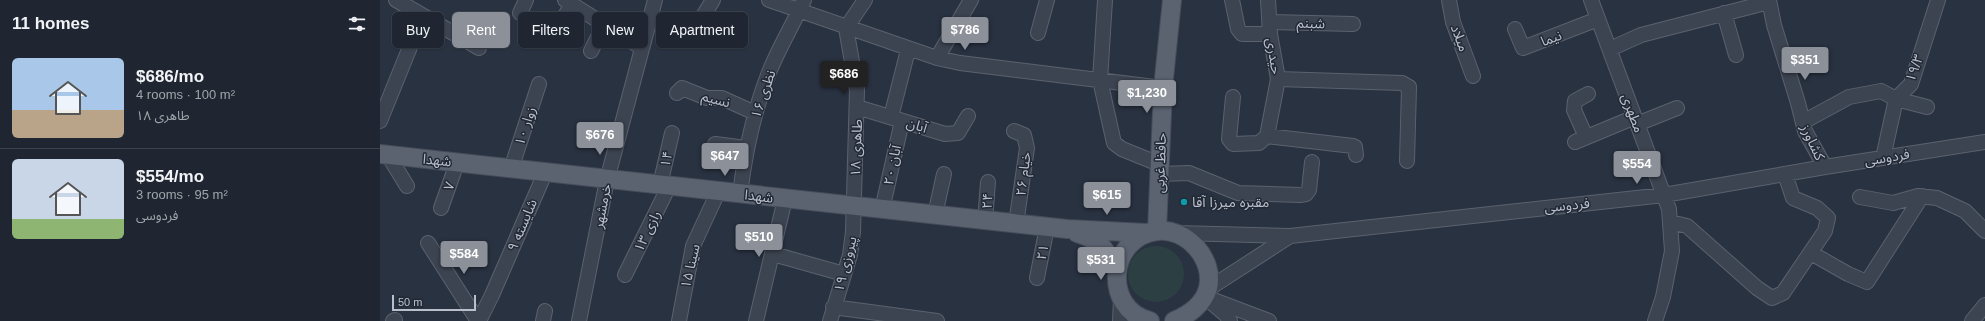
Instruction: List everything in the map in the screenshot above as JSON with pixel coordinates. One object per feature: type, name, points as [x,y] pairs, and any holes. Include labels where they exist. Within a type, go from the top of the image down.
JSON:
[{"type":"main road","name":"حافظ غربی","points":[[1152,232],[1159,169],[1163,88],[1172,0]]},
{"type":"main road","name":"شهدا","points":[[384,155],[786,200],[1067,229]]},
{"type":"main road","points":[[1067,229],[1178,234],[1191,242],[1201,254],[1208,274],[1201,303],[1186,316],[1174,321]]},
{"type":"main road","points":[[1067,229],[1094,238],[1107,251],[1116,268]]},
{"type":"main road","points":[[1150,321],[1127,313],[1116,284],[1116,268],[1125,249],[1132,241],[1152,232]]},
{"type":"street","points":[[396,0],[452,32]]},
{"type":"street","name":"خرمشهر","points":[[648,27],[656,0]]},
{"type":"street","points":[[705,12],[712,0]]},
{"type":"street","points":[[769,0],[802,5],[846,28],[908,50],[937,58],[960,63],[1163,88]]},
{"type":"street","points":[[846,28],[865,0]]},
{"type":"street","points":[[937,58],[971,0]]},
{"type":"street","points":[[1038,33],[1047,0]]},
{"type":"street","points":[[1105,0],[1100,80],[1114,144],[1159,169],[1190,173],[1238,193],[1306,194],[1309,190],[1312,162]]},
{"type":"street","name":"شبنم","points":[[1232,0],[1238,29],[1242,34],[1270,28],[1353,24]]},
{"type":"street","name":"حیدری","points":[[1267,136],[1278,79],[1270,28],[1268,0]]},
{"type":"street","name":"میلاد","points":[[1449,0],[1453,22],[1473,76]]},
{"type":"street","name":"۱۹/۳","points":[[1896,99],[1911,84],[1938,0]]},
{"type":"street","name":"کشاورز","points":[[1610,49],[1641,35],[1769,1],[1774,26],[1805,130],[1825,167]]},
{"type":"street","points":[[564,12],[568,2],[592,17]]},
{"type":"street","name":"مطهری","points":[[1596,2],[1598,19],[1670,209],[1672,251],[1663,298],[1654,321]]},
{"type":"street","name":"نظری ۱۶","points":[[740,194],[746,148],[755,113],[768,74],[802,5]]},
{"type":"street","points":[[1724,13],[1736,55]]},
{"type":"street","name":"نیما","points":[[1515,29],[1523,48],[1598,19]]},
{"type":"street","name":"طاهری ۱۸","points":[[846,28],[857,90],[854,206]]},
{"type":"street","points":[[380,121],[410,48]]},
{"type":"street","name":"خرمشهر","points":[[579,321],[607,180],[642,48]]},
{"type":"street","name":"آبان ۲۰","points":[[882,210],[908,50]]},
{"type":"street","points":[[1278,79],[1402,83],[1409,87],[1407,161]]},
{"type":"street","name":"زوار ۱۰","points":[[511,169],[539,84]]},
{"type":"street","name":"نسیم","points":[[677,93],[682,88],[707,98],[722,98],[755,113]]},
{"type":"street","points":[[1803,122],[1849,97],[1881,91],[1896,99],[1927,107]]},
{"type":"street","points":[[1588,94],[1575,102],[1574,110],[1580,140],[1636,120],[1677,108]]},
{"type":"street","points":[[1233,97],[1229,139],[1233,144],[1259,143],[1267,136],[1353,146],[1355,147],[1356,155]]},
{"type":"street","points":[[1883,158],[1896,99]]},
{"type":"street","name":"آبان","points":[[857,107],[946,134],[958,132],[968,116]]},
{"type":"street","name":"خیام ۲۶","points":[[1014,131],[1024,135],[1027,148],[1016,224]]},
{"type":"street","name":"۱۴","points":[[664,186],[672,133]]},
{"type":"street","name":"فردوسی","points":[[1178,234],[1290,236],[1664,195],[1825,167],[1985,142]]},
{"type":"street","points":[[715,144],[746,148]]},
{"type":"street","points":[[384,155],[407,186]]},
{"type":"street","name":"۷","points":[[441,208],[458,163]]},
{"type":"street","name":"شایسته ۹","points":[[478,321],[492,295],[545,173]]},
{"type":"street","points":[[935,215],[944,174]]},
{"type":"street","points":[[1670,222],[1688,226],[1757,288],[1772,298],[1783,293],[1811,253],[1825,231],[1828,218],[1817,208],[1793,198],[1785,174]]},
{"type":"street","name":"۲۴","points":[[985,220],[988,182]]},
{"type":"street","name":"رازی ۱۳","points":[[625,276],[664,186]]},
{"type":"street","name":"سینا ۱۵","points":[[678,321],[693,246],[718,192]]},
{"type":"street","points":[[1811,253],[1848,274],[1867,282],[1922,196]]},
{"type":"street","points":[[1860,197],[1893,203],[1922,196],[1937,198],[1965,211],[1985,231]]},
{"type":"street","points":[[756,321],[786,200]]},
{"type":"street","name":"پیروزی ۱۹","points":[[832,314],[844,274],[853,232],[854,206]]},
{"type":"street","name":"۲۱","points":[[1037,278],[1048,227]]},
{"type":"street","points":[[1201,303],[1290,236]]},
{"type":"street","points":[[428,242],[478,321]]},
{"type":"street","points":[[773,254],[844,274]]},
{"type":"street","points":[[1201,303],[1226,315],[1230,321]]},
{"type":"street","points":[[1201,303],[1270,321]]},
{"type":"street","points":[[1972,321],[1985,305]]},
{"type":"street","points":[[832,314],[937,321]]},
{"type":"green space","points":[[1150,246],[1162,246],[1172,250],[1180,258],[1184,268],[1184,280],[1180,290],[1172,298],[1162,302],[1150,302],[1140,298],[1132,290],[1128,280],[1128,268],[1132,258],[1140,250]]},
{"type":"place","name":"مقبره میرزا آقا","points":[[1184,202]]}]
